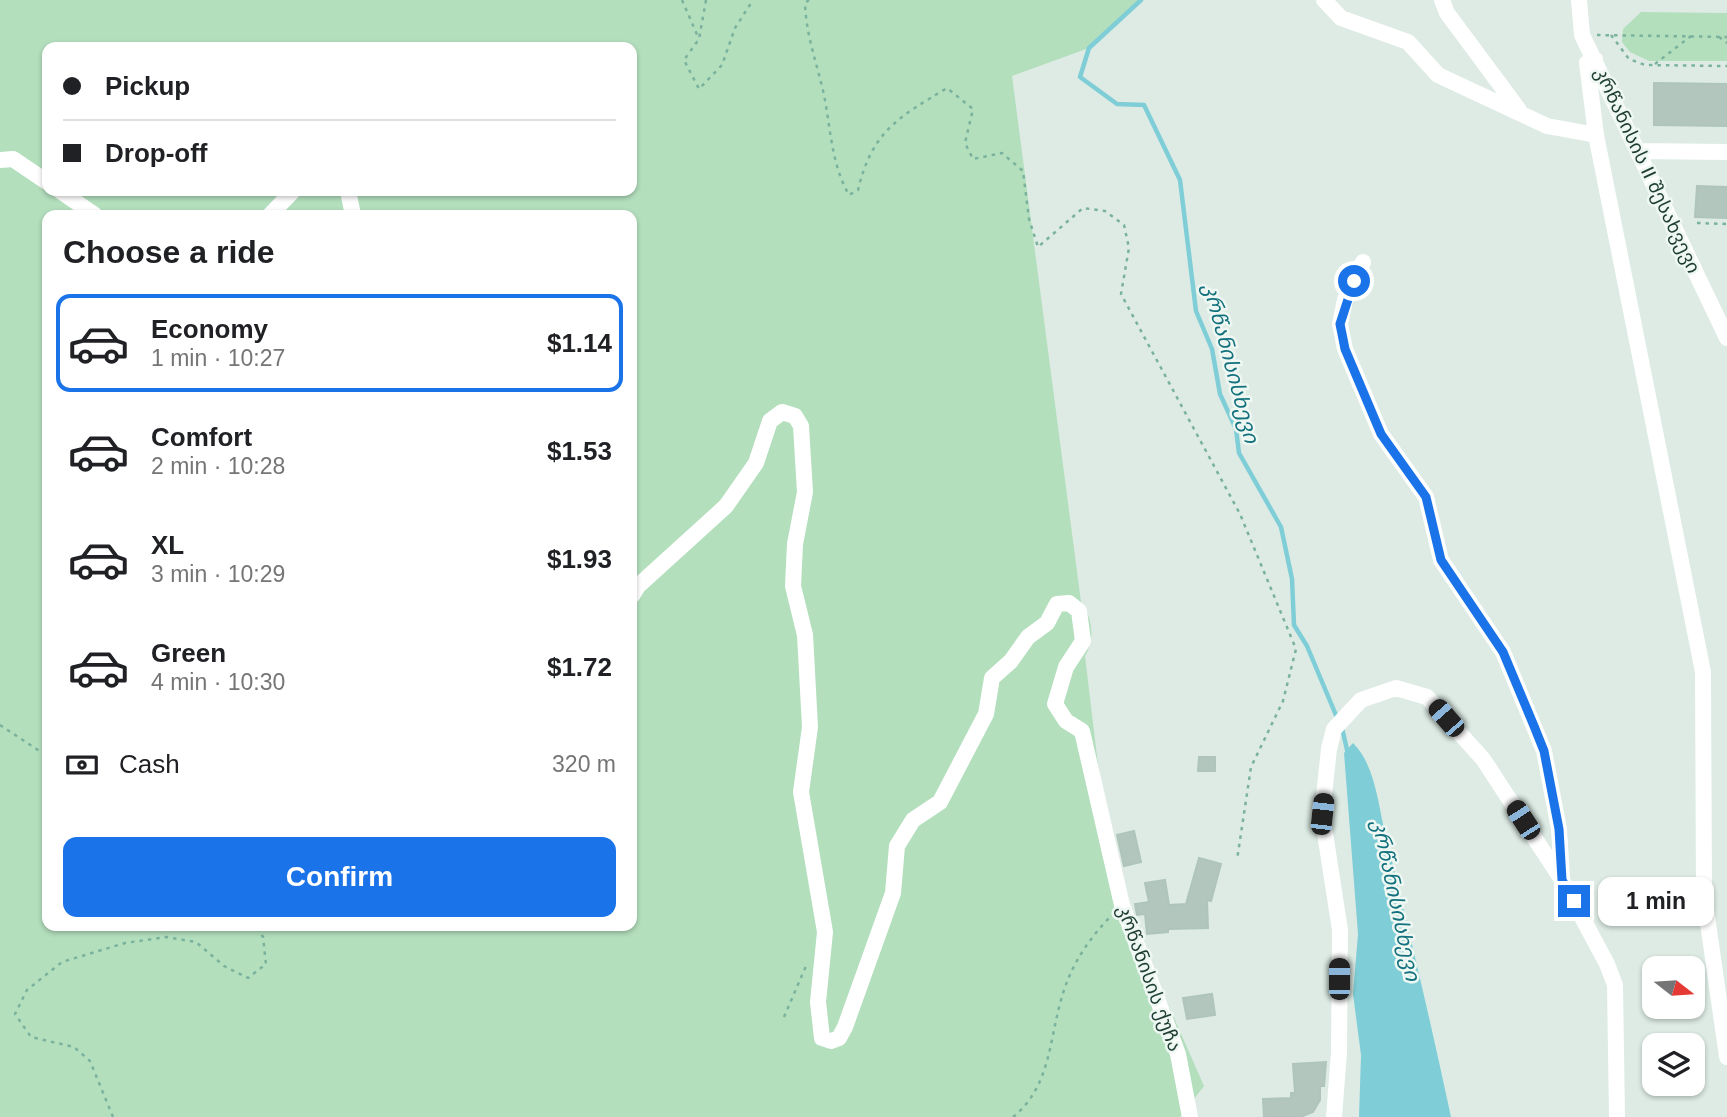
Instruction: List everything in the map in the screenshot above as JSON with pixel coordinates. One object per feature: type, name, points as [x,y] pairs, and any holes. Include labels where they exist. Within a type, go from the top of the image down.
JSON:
[{"type":"street","points":[[1324,0],[1341,18],[1408,42],[1438,75],[1547,126],[1596,135]]},
{"type":"street","points":[[1442,0],[1447,13],[1521,112]]},
{"type":"street","name":"კრწანისის II შესახვევი","points":[[1579,0],[1582,35],[1727,338]]},
{"type":"street","points":[[1595,59],[1587,63],[1596,135],[1703,672],[1704,895],[1727,1057]]},
{"type":"street","points":[[1639,150],[1727,152]]},
{"type":"street","points":[[0,160],[13,159],[42,179]]},
{"type":"street","points":[[67,196],[88,210]]},
{"type":"street","points":[[275,210],[288,196]]},
{"type":"street","points":[[1363,262],[1345,300],[1340,324],[1345,349],[1381,434],[1426,497],[1441,560],[1503,652],[1534,726],[1544,751],[1559,829],[1562,880]]},
{"type":"street","name":"კრწანისის ქუჩა","points":[[637,588],[726,506],[756,463],[770,421],[782,412],[795,416],[801,426],[805,492],[795,544],[793,586],[805,635],[810,727],[801,792],[825,932],[818,1002],[822,1038],[831,1041],[839,1038],[845,1027],[892,893],[897,846],[913,820],[940,802],[986,714],[992,678],[1011,661],[1028,638],[1047,623],[1057,604],[1069,603],[1079,611],[1083,641],[1066,667],[1055,704],[1066,721],[1082,731],[1122,905],[1178,1054],[1190,1117]]},
{"type":"street","points":[[1335,1117],[1339,1052],[1340,930],[1322,814],[1329,749],[1334,729],[1361,700],[1396,688],[1427,697],[1483,759],[1562,880],[1615,985],[1617,1117]]},
{"type":"path","points":[[682,0],[699,39]]},
{"type":"path","points":[[706,0],[699,39],[684,60],[699,89],[722,65],[735,28],[753,0]]},
{"type":"path","points":[[809,0],[805,4],[806,30],[824,94],[831,152],[849,195],[858,190],[865,162],[874,145],[900,116],[947,88],[973,109],[965,143],[972,159],[1002,153],[1023,171],[1029,219],[1038,247],[1083,208],[1105,211],[1124,225],[1129,248],[1121,294],[1240,514],[1296,649],[1283,701],[1251,767],[1237,860]]},
{"type":"path","points":[[1582,35],[1727,37]]},
{"type":"path","points":[[1611,35],[1629,59],[1653,66],[1727,66]]},
{"type":"path","points":[[1653,66],[1691,36]]},
{"type":"path","points":[[1719,37],[1727,43]]},
{"type":"path","points":[[1697,223],[1727,224]]},
{"type":"path","points":[[0,725],[42,753]]},
{"type":"path","points":[[1013,1117],[1027,1106],[1046,1072],[1061,997],[1085,943],[1122,905]]},
{"type":"path","points":[[113,1117],[90,1061],[74,1047],[31,1037],[15,1014],[27,990],[62,962],[125,943],[166,937],[196,942],[223,966],[248,978],[265,964],[263,937],[259,931]]},
{"type":"path","points":[[784,1017],[805,967]]},
{"type":"green space","points":[[0,0],[1141,0],[1089,48],[1012,76],[1081,602],[1091,629],[1085,656],[1105,823],[1133,925],[1204,1086],[1180,1117],[0,1117]]},
{"type":"green space","points":[[1641,12],[1727,13],[1727,61],[1649,61],[1630,52],[1622,42],[1623,29]]},
{"type":"water","points":[[1353,743],[1367,763],[1375,787],[1451,1117],[1359,1117],[1361,1055],[1353,994],[1358,934],[1344,753]]},
{"type":"building","points":[[1654,83],[1727,84],[1727,126],[1654,125]]},
{"type":"building","points":[[1697,186],[1727,187],[1727,218],[1695,217]]},
{"type":"building","points":[[1199,757],[1215,757],[1215,771],[1198,771]]},
{"type":"building","points":[[1134,831],[1141,862],[1124,866],[1117,835]]},
{"type":"building","points":[[1199,858],[1221,864],[1211,901],[1207,900],[1208,928],[1168,929],[1168,932],[1147,934],[1145,914],[1137,915],[1135,904],[1149,902],[1145,883],[1165,880],[1169,905],[1186,904]]},
{"type":"building","points":[[1212,994],[1215,1015],[1187,1019],[1183,998]]},
{"type":"building","points":[[1326,1062],[1324,1086],[1320,1086],[1320,1100],[1313,1112],[1300,1117],[1264,1117],[1263,1099],[1291,1098],[1291,1093],[1295,1093],[1293,1064]]},
{"type":"waterway","name":"კრწანისისხევი","points":[[1141,0],[1089,48],[1080,77],[1117,104],[1144,105],[1180,180],[1196,311],[1212,349],[1220,394],[1236,429],[1239,453],[1281,527],[1292,579],[1294,625],[1307,646],[1338,720]]},
{"type":"waterway","name":"კრწანისისხევი","points":[[1342,728],[1348,754]]},
{"type":"route","points":[[1354,281],[1345,300],[1340,324],[1345,349],[1360,391],[1381,434],[1426,497],[1441,560],[1503,652],[1534,726],[1544,751],[1559,829],[1562,880],[1574,901]]}]
